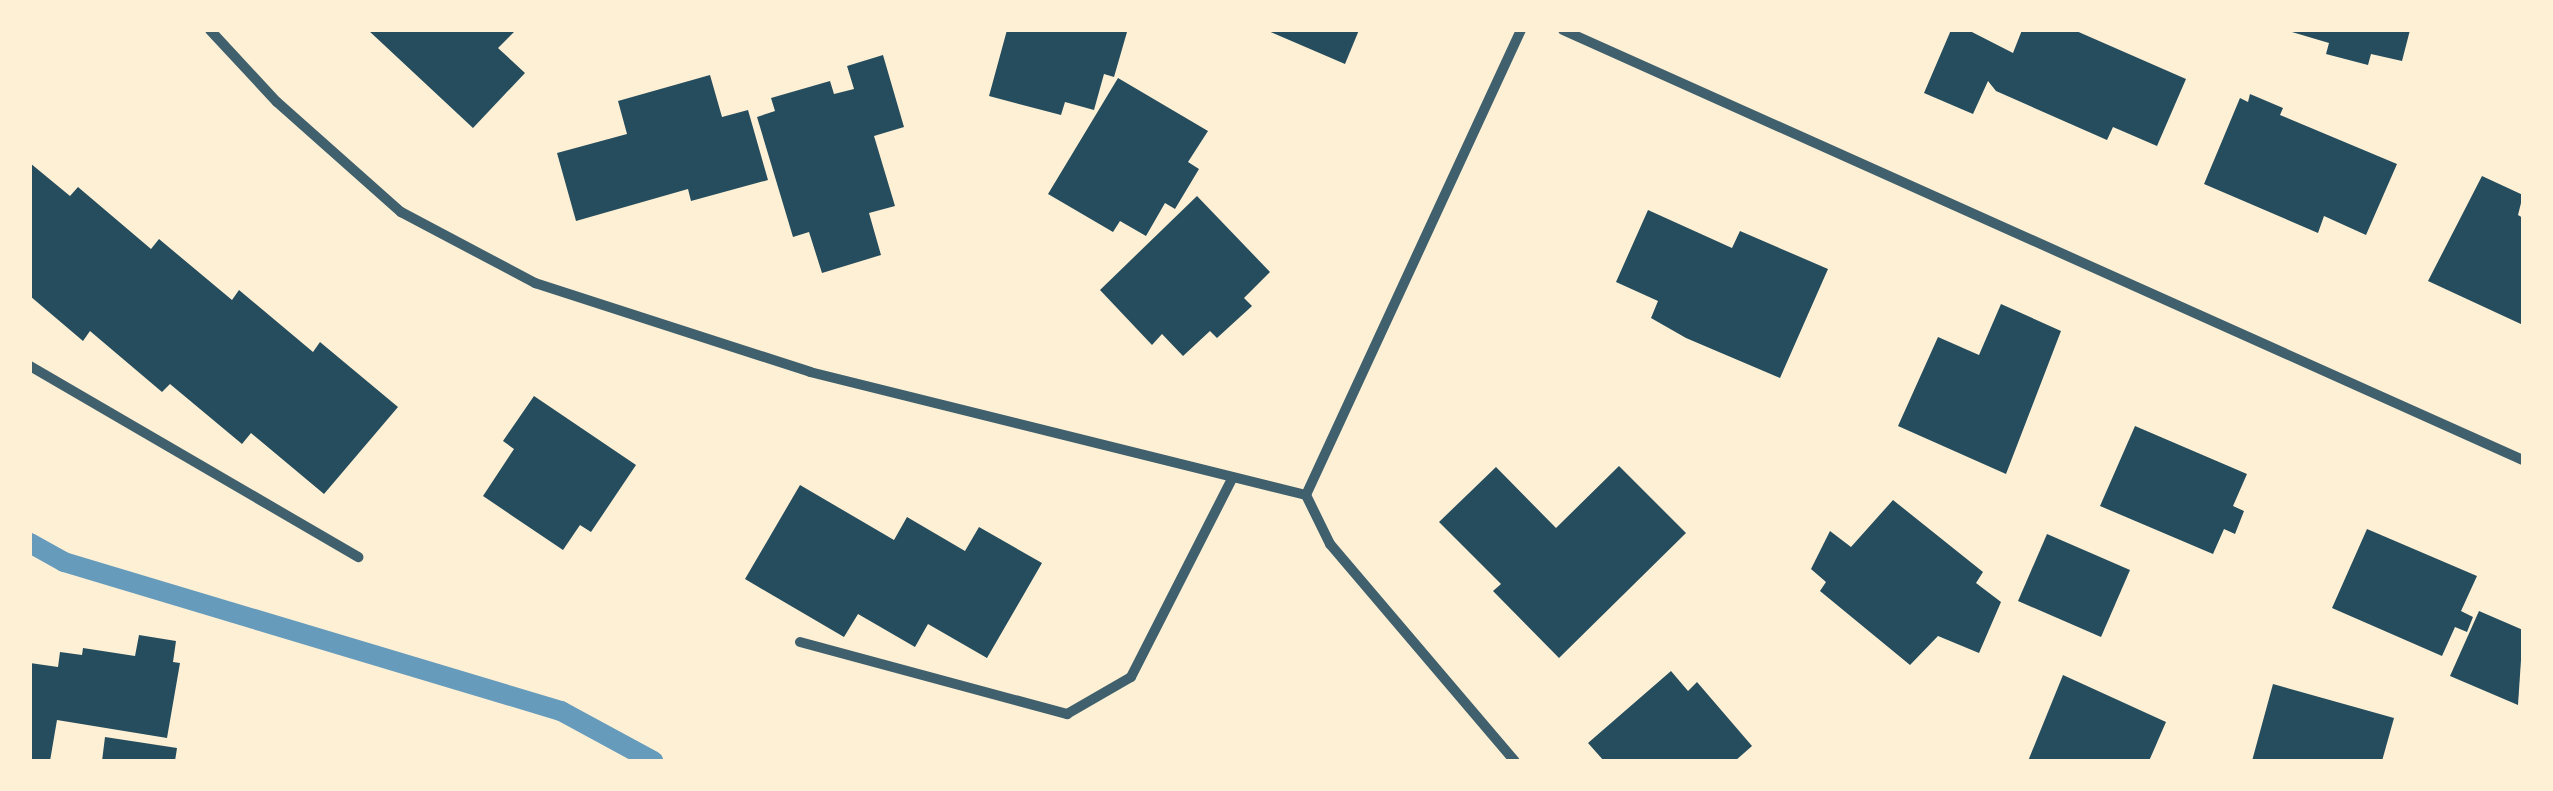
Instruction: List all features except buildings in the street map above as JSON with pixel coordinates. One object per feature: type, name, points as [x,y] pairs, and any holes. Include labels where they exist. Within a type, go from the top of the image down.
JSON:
[{"type":"street","points":[[210,30],[277,102],[401,212],[535,283],[810,372],[1306,495]]},
{"type":"street","points":[[1306,495],[1521,30]]},
{"type":"street","points":[[1563,30],[2523,460]]},
{"type":"street","points":[[30,366],[358,557]]},
{"type":"street","points":[[800,642],[1067,714],[1132,677],[1232,479]]},
{"type":"street","points":[[1306,495],[1330,544],[1515,761]]},
{"type":"waterway","points":[[30,543],[64,562],[561,711],[653,761]]}]
